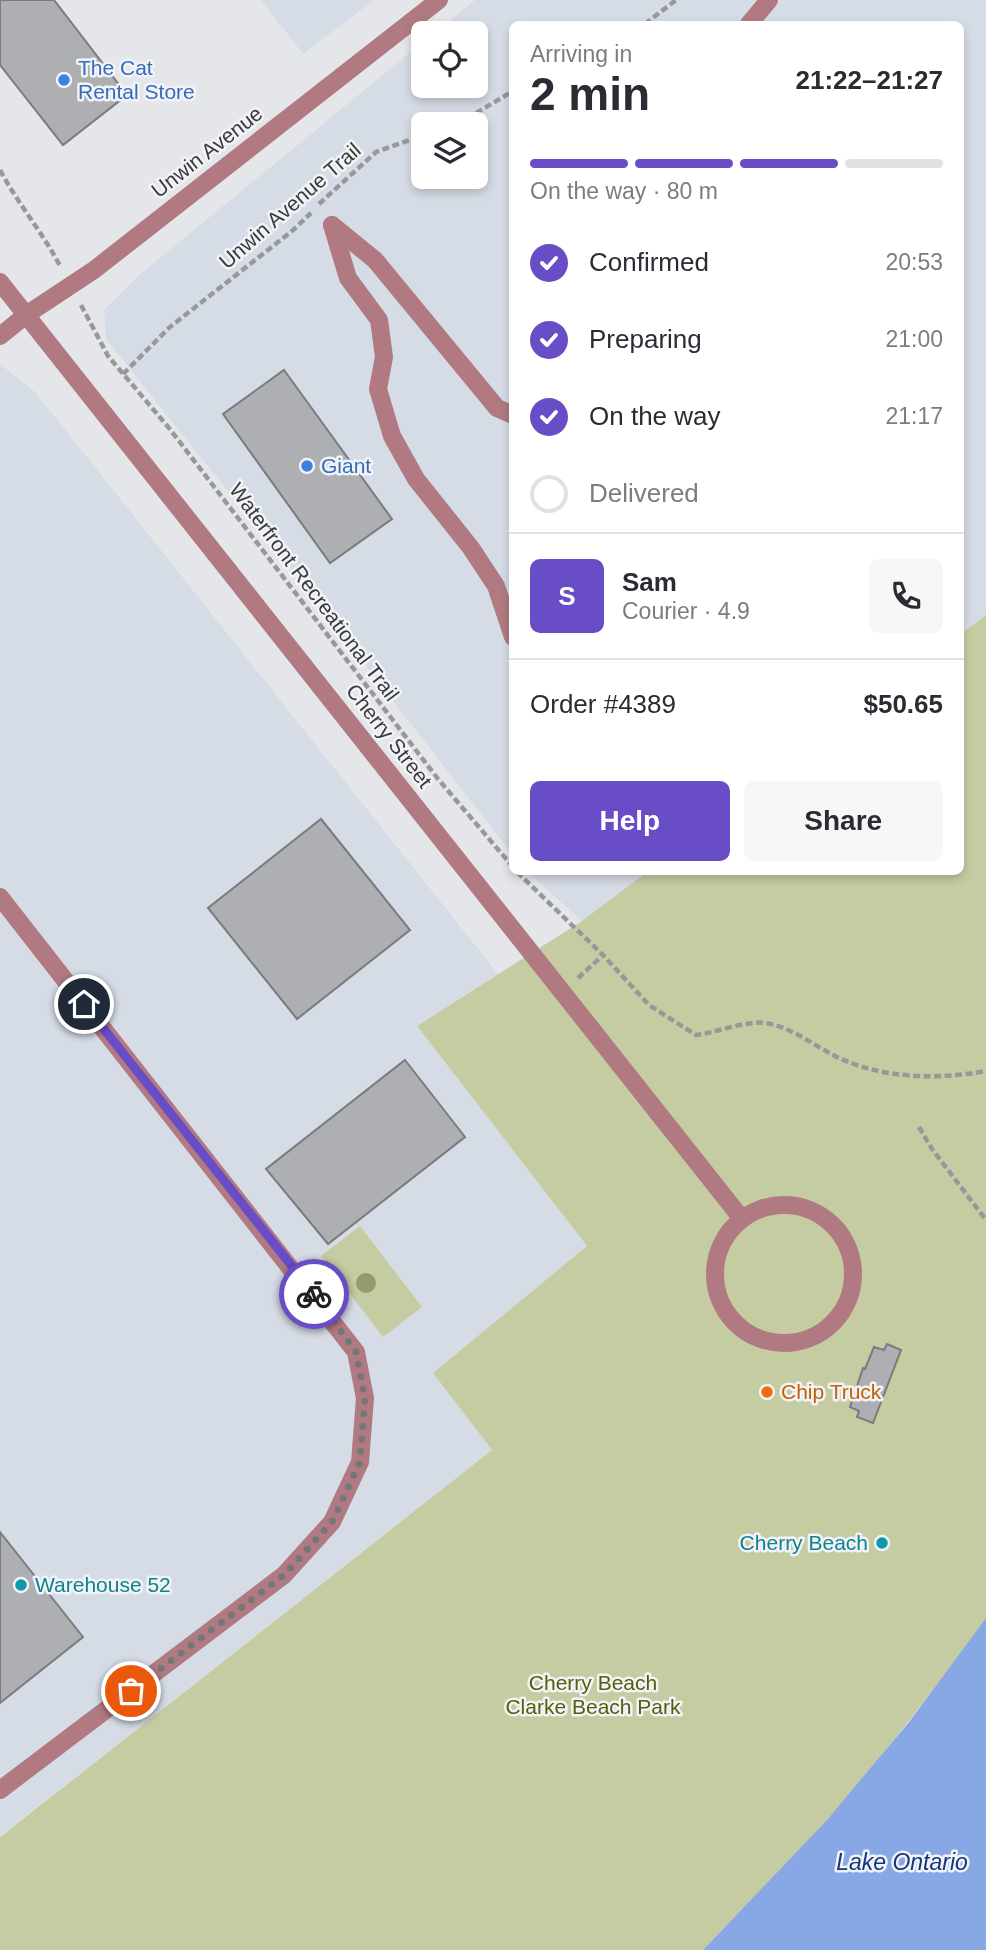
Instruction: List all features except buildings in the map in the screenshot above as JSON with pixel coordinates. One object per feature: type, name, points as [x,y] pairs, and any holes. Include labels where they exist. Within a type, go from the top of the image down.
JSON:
[{"type":"street","name":"Unwin Avenue","points":[[0,336],[26,315],[94,270],[439,0]]},
{"type":"street","points":[[752,21],[769,0]]},
{"type":"street","points":[[509,413],[497,408],[375,260],[332,225],[348,278],[379,320],[384,357],[378,389],[392,436],[416,479],[471,548],[496,586],[509,625]]},
{"type":"street","name":"Cherry Street","points":[[0,282],[742,1219]]},
{"type":"street","points":[[0,897],[356,1352],[365,1398],[360,1462],[332,1522],[284,1575],[0,1790]]},
{"type":"street","points":[[785,1205],[808,1209],[828,1220],[841,1234],[850,1252],[853,1281],[844,1308],[832,1324],[816,1335],[798,1342],[778,1343],[759,1339],[742,1329],[728,1315],[717,1290],[715,1264],[729,1231],[742,1219],[763,1208],[785,1205]]},
{"type":"path","points":[[649,21],[676,0]]},
{"type":"path","points":[[477,112],[509,92]]},
{"type":"path","name":"Unwin Avenue Trail","points":[[124,374],[170,327],[292,231],[335,187],[376,152],[411,138]]},
{"type":"path","points":[[0,170],[18,204],[47,241]]},
{"type":"path","name":"Waterfront Recreational Trail","points":[[96,333],[108,356],[169,428],[438,779],[509,862]]},
{"type":"path","points":[[520,875],[603,955],[649,1005],[696,1035],[763,1022],[789,1030],[835,1056],[858,1065],[947,1078],[986,1071]]},
{"type":"path","points":[[563,992],[603,955]]},
{"type":"path","points":[[919,1127],[932,1149],[986,1220]]},
{"type":"shaded area","points":[[261,0],[374,0],[303,54]]},
{"type":"shaded area","points":[[475,0],[986,0],[986,615],[964,632],[964,21],[509,21],[509,850],[295,575],[106,339],[104,310],[139,275],[411,52],[411,98],[488,98],[488,21],[450,21]]},
{"type":"shaded area","points":[[0,364],[36,393],[498,974],[417,1026],[587,1246],[433,1373],[492,1450],[0,1836]]},
{"type":"shaded area","points":[[530,875],[643,875],[582,921]]},
{"type":"green space","name":"Cherry Beach Clarke Beach Park","points":[[986,615],[986,1618],[967,1644],[828,1819],[703,1950],[0,1950],[0,1837],[492,1450],[433,1373],[587,1246],[417,1026],[582,921],[643,875],[964,875],[964,632]]},
{"type":"green space","points":[[360,1226],[422,1307],[383,1337],[321,1256]]},
{"type":"water","name":"Lake Ontario","points":[[986,1618],[986,1950],[703,1950],[827,1820],[909,1722]]},
{"type":"way so far","points":[[131,1691],[284,1575],[332,1522],[360,1462],[365,1398],[356,1352],[314,1294]]},
{"type":"place","name":"The Cat Rental Store","points":[[64,80]]},
{"type":"place","name":"Giant","points":[[307,466]]},
{"type":"place","name":"Chip Truck","points":[[767,1392]]},
{"type":"place","name":"Cherry Beach","points":[[882,1543]]},
{"type":"place","name":"Warehouse 52","points":[[21,1585]]},
{"type":"route","points":[[84,1004],[314,1294]]}]
